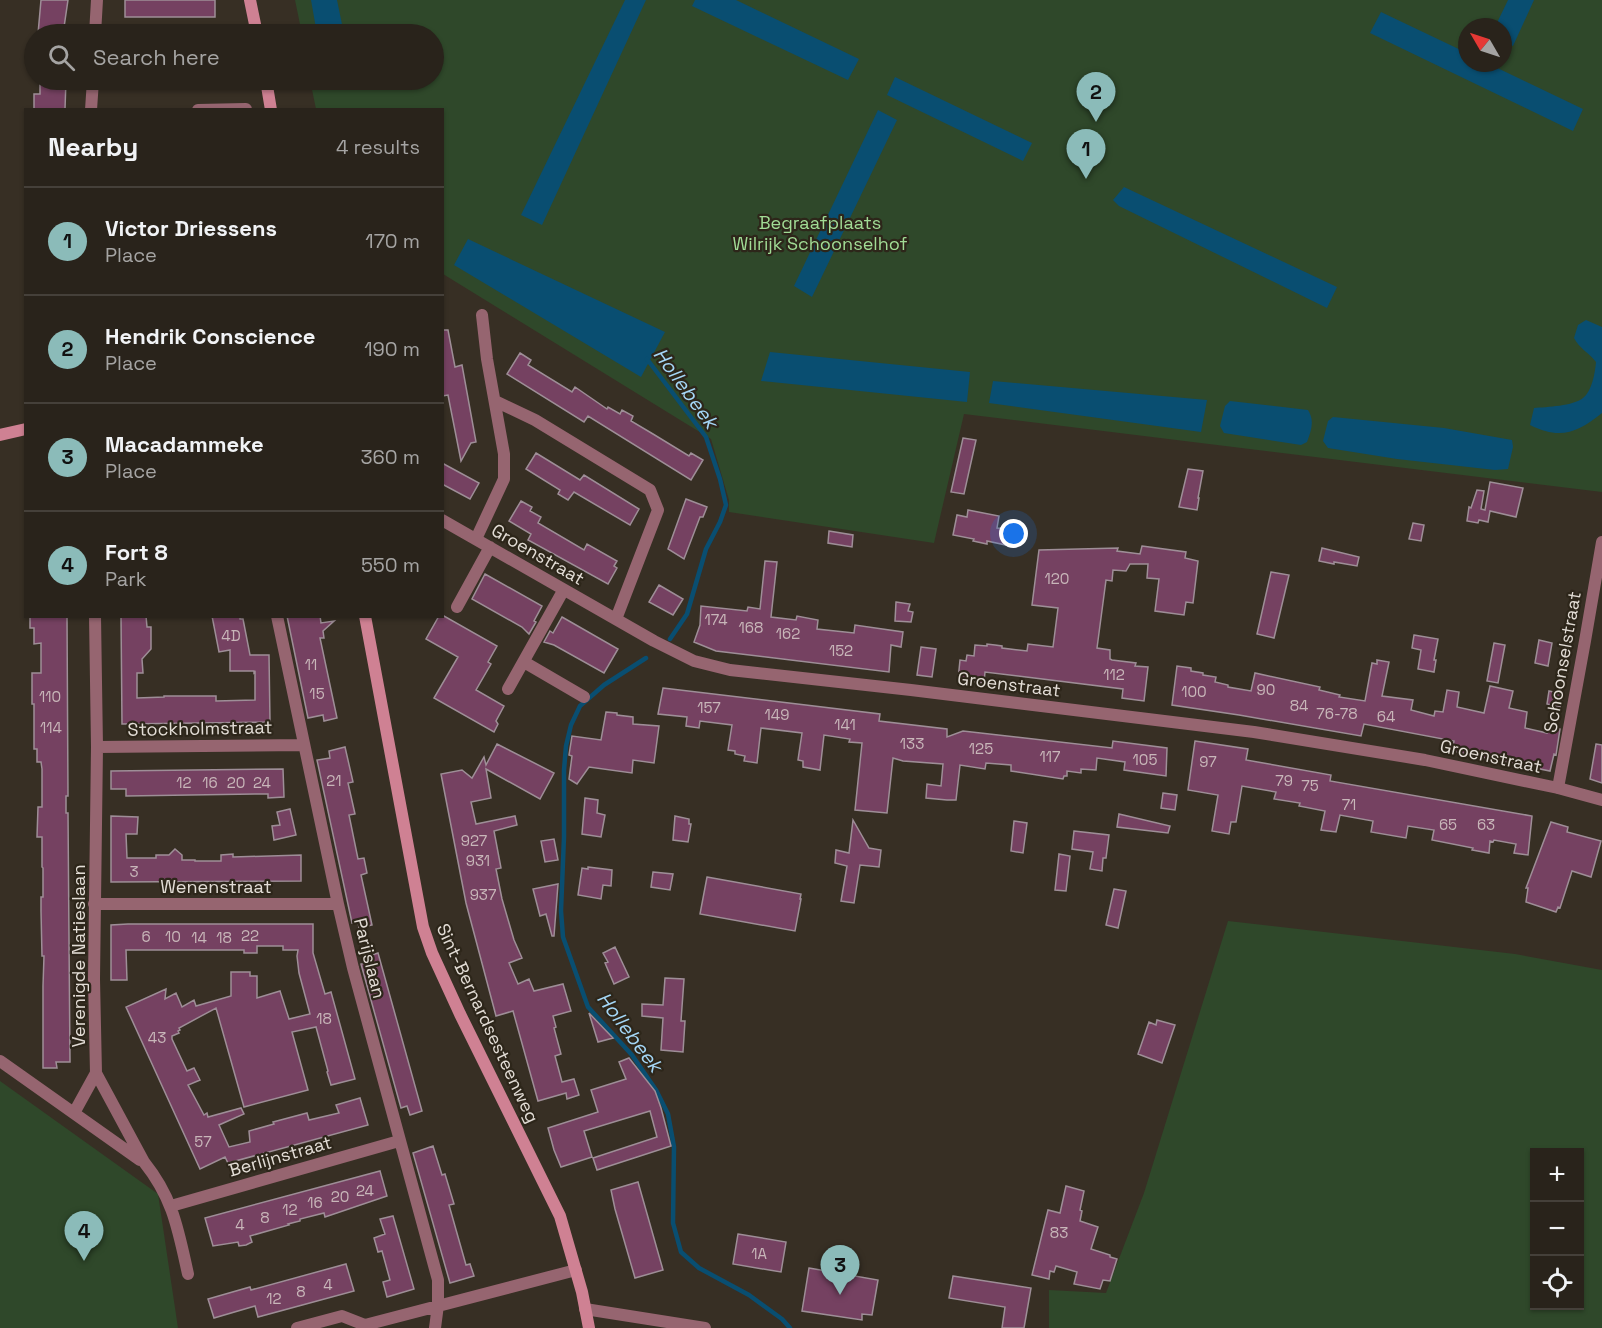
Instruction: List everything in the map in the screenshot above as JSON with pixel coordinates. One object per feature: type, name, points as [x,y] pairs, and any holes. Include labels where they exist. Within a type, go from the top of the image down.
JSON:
[{"type":"main road","points":[[250,0],[255,24]]},
{"type":"main road","points":[[268,90],[272,108]]},
{"type":"main road","points":[[0,435],[24,429]]},
{"type":"main road","name":"Sint-Bernardsesteenweg","points":[[365,618],[423,927],[432,953],[460,1014],[560,1216],[576,1270],[589,1328]]},
{"type":"street","points":[[96,24],[97,0]]},
{"type":"street","points":[[91,108],[92,90]]},
{"type":"street","points":[[476,539],[504,479],[504,454],[482,315]]},
{"type":"street","points":[[495,401],[535,420],[650,490],[658,510],[616,619]]},
{"type":"street","name":"Groenstraat","points":[[444,521],[654,641],[694,661],[730,670],[1254,732],[1425,760],[1602,800]]},
{"type":"street","name":"Schoonselstraat","points":[[1557,788],[1602,542]]},
{"type":"street","points":[[457,607],[490,547]]},
{"type":"street","points":[[508,689],[563,591]]},
{"type":"street","name":"Verenigde Natieslaan","points":[[95,618],[97,747],[94,980],[96,1073],[144,1162],[171,1206],[188,1274]]},
{"type":"street","name":"Parijslaan","points":[[277,618],[353,968],[438,1280],[435,1328]]},
{"type":"street","points":[[524,662],[584,697]]},
{"type":"street","name":"Stockholmstraat","points":[[97,747],[304,744]]},
{"type":"street","name":"Wenenstraat","points":[[94,904],[338,904]]},
{"type":"street","points":[[0,1061],[144,1162]]},
{"type":"street","points":[[74,1113],[96,1073]]},
{"type":"street","name":"Berlijnstraat","points":[[171,1206],[399,1140]]},
{"type":"street","points":[[297,1328],[342,1316],[365,1325],[576,1270]]},
{"type":"street","points":[[585,1309],[705,1328]]},
{"type":"green space","name":"Begraafplaats Wilrijk Schoonselhof","points":[[295,0],[1602,0],[1602,492],[964,414],[934,543],[729,512],[729,500],[711,439],[444,275],[444,108],[316,108],[312,90],[444,90],[444,24],[300,24]]},
{"type":"green space","points":[[1228,921],[1515,954],[1602,970],[1602,1328],[1049,1328],[1049,1290],[1106,1293],[1144,1193]]},
{"type":"green space","points":[[0,1081],[158,1194],[178,1328],[0,1328]]},
{"type":"water","points":[[311,0],[337,0],[342,24],[315,24]]},
{"type":"water","points":[[625,0],[646,0],[542,225],[521,215]]},
{"type":"water","points":[[695,0],[736,0],[859,59],[848,80],[692,6]]},
{"type":"water","points":[[1508,0],[1534,0],[1513,46],[1512,18],[1499,18]]},
{"type":"water","points":[[1381,12],[1458,49],[1458,72],[1506,72],[1583,109],[1573,131],[1370,33]]},
{"type":"water","points":[[895,77],[1032,143],[1023,161],[887,95]]},
{"type":"water","points":[[878,110],[897,120],[812,297],[794,286]]},
{"type":"water","points":[[1124,187],[1337,287],[1327,308],[1119,206],[1113,200]]},
{"type":"water","points":[[468,239],[665,332],[641,377],[454,265]]},
{"type":"water","points":[[1586,320],[1602,327],[1602,413],[1576,430],[1568,432],[1550,432],[1530,425],[1534,408],[1573,403],[1583,398],[1589,391],[1596,362],[1574,338],[1578,325]]},
{"type":"water","points":[[770,352],[970,372],[967,402],[761,381]]},
{"type":"water","points":[[993,381],[1207,400],[1201,432],[989,403]]},
{"type":"water","points":[[1230,401],[1308,410],[1312,422],[1307,442],[1301,445],[1224,433],[1220,426],[1225,406]]},
{"type":"water","points":[[1333,417],[1444,428],[1512,440],[1513,447],[1508,469],[1495,470],[1397,459],[1328,448],[1323,441],[1328,421]]},
{"type":"building","points":[[41,0],[68,0],[64,24],[39,24]]},
{"type":"building","points":[[125,0],[215,0],[215,17],[125,17]]},
{"type":"building","points":[[40,90],[66,90],[65,108],[34,108],[34,94],[40,94]]},
{"type":"building","points":[[444,330],[448,330],[455,367],[462,365],[476,442],[471,443],[461,461],[448,395],[444,396]]},
{"type":"building","points":[[520,353],[531,360],[528,365],[572,392],[575,387],[607,409],[608,407],[620,414],[622,410],[633,416],[631,421],[689,456],[691,453],[703,460],[691,480],[588,416],[584,422],[507,374]]},
{"type":"building","points":[[963,438],[976,440],[964,494],[951,492]]},
{"type":"building","points":[[536,453],[580,480],[584,475],[639,509],[630,525],[574,492],[568,500],[558,494],[560,490],[526,469]]},
{"type":"building","points":[[444,464],[479,483],[470,499],[444,485]]},
{"type":"building","points":[[1188,469],[1203,471],[1197,510],[1179,507]]},
{"type":"building","points":[[1490,482],[1523,488],[1516,517],[1490,511],[1488,522],[1467,521],[1469,507],[1471,508],[1477,490],[1484,491],[1481,509],[1485,510]]},
{"type":"building","points":[[686,499],[707,507],[703,517],[700,517],[684,559],[668,549]]},
{"type":"building","points":[[521,501],[532,507],[530,511],[541,517],[538,523],[584,550],[587,544],[617,561],[614,566],[617,568],[608,584],[528,540],[531,534],[509,521]]},
{"type":"building","points":[[968,510],[999,516],[997,528],[1016,529],[1015,547],[987,541],[987,544],[953,535],[957,515],[967,517]]},
{"type":"building","points":[[1413,523],[1424,525],[1421,541],[1409,539]]},
{"type":"building","points":[[829,531],[853,535],[852,547],[828,543]]},
{"type":"building","points":[[1142,546],[1186,552],[1185,558],[1198,561],[1193,603],[1186,602],[1184,615],[1155,611],[1159,579],[1147,578],[1148,564],[1130,564],[1126,571],[1113,570],[1112,581],[1106,580],[1097,648],[1110,650],[1112,660],[1148,667],[1144,701],[1122,698],[1123,689],[985,672],[984,683],[958,680],[960,660],[966,661],[967,655],[974,656],[975,645],[987,646],[987,644],[1027,651],[1028,644],[1053,647],[1058,608],[1032,605],[1039,550],[1118,548],[1117,551],[1140,554]]},
{"type":"building","points":[[1322,548],[1359,557],[1357,566],[1319,561]]},
{"type":"building","points":[[765,561],[777,562],[771,617],[796,620],[797,616],[818,620],[817,629],[854,633],[855,625],[903,632],[901,647],[891,645],[889,672],[716,651],[694,642],[700,625],[701,606],[747,611],[748,607],[760,609]]},
{"type":"building","points":[[1271,572],[1289,575],[1274,638],[1257,634]]},
{"type":"building","points":[[485,574],[542,606],[529,634],[522,627],[472,599]]},
{"type":"building","points":[[659,585],[683,599],[673,615],[649,602]]},
{"type":"building","points":[[896,602],[910,604],[908,611],[913,612],[911,622],[895,621]]},
{"type":"building","points":[[444,616],[497,646],[488,662],[491,664],[476,690],[504,706],[496,721],[498,724],[494,732],[434,698],[458,657],[426,639],[438,618],[444,618]]},
{"type":"building","points":[[562,617],[618,649],[604,673],[554,645],[544,642],[550,631],[553,633]]},
{"type":"building","points":[[30,618],[67,618],[68,796],[66,796],[66,813],[68,813],[70,1062],[56,1062],[57,1068],[43,1068],[44,956],[42,956],[41,897],[43,897],[43,868],[42,837],[37,837],[38,807],[42,807],[42,769],[41,762],[37,762],[37,749],[34,749],[34,704],[32,704],[32,673],[41,673],[41,643],[34,644],[34,628],[30,628]]},
{"type":"building","points":[[121,618],[146,618],[147,627],[151,627],[151,649],[142,659],[143,673],[137,673],[137,698],[216,696],[216,701],[255,700],[255,672],[230,671],[230,650],[219,652],[212,618],[243,619],[250,655],[269,655],[270,722],[122,724]]},
{"type":"building","points":[[287,618],[320,618],[321,623],[334,621],[323,631],[324,638],[320,638],[337,718],[324,721],[323,715],[308,718]]},
{"type":"building","points":[[1414,635],[1438,639],[1434,672],[1418,669],[1421,650],[1412,648]]},
{"type":"building","points":[[1539,640],[1552,643],[1548,666],[1535,663]]},
{"type":"building","points":[[1494,643],[1505,645],[1498,683],[1487,681]]},
{"type":"building","points":[[921,647],[936,649],[932,677],[917,675]]},
{"type":"building","points":[[1377,660],[1389,662],[1382,696],[1413,700],[1411,710],[1434,716],[1435,711],[1443,712],[1447,690],[1459,692],[1457,707],[1484,713],[1490,686],[1513,691],[1509,708],[1527,712],[1525,728],[1547,733],[1549,726],[1560,729],[1556,755],[1554,754],[1550,771],[1452,751],[1454,741],[1364,724],[1361,736],[1172,705],[1177,666],[1191,668],[1191,671],[1216,677],[1215,682],[1228,685],[1228,687],[1251,691],[1255,673],[1320,687],[1319,690],[1340,695],[1339,697],[1365,701],[1372,663],[1377,664]]},
{"type":"building","points":[[663,688],[880,714],[879,721],[947,729],[947,737],[963,731],[1112,748],[1113,741],[1167,748],[1166,776],[1124,770],[1125,762],[1097,758],[1096,770],[1081,769],[1081,773],[1067,771],[1067,776],[1063,779],[1011,771],[1011,765],[986,763],[985,769],[960,765],[956,800],[947,800],[926,798],[927,784],[941,786],[943,764],[893,758],[887,813],[855,810],[862,743],[824,735],[820,770],[803,767],[803,761],[798,760],[802,733],[761,728],[757,763],[744,761],[745,756],[728,750],[732,725],[700,721],[699,728],[686,726],[687,717],[658,714]]},
{"type":"building","points":[[1549,691],[1563,694],[1560,707],[1547,704]]},
{"type":"building","points":[[606,712],[633,717],[633,724],[659,726],[654,763],[633,760],[632,773],[589,767],[577,784],[569,779],[572,736],[601,740]]},
{"type":"building","points":[[1195,741],[1248,749],[1246,760],[1331,775],[1330,781],[1532,816],[1528,855],[1514,853],[1516,844],[1494,840],[1490,841],[1489,853],[1472,850],[1473,848],[1432,840],[1434,830],[1408,826],[1406,838],[1371,832],[1373,821],[1340,815],[1336,832],[1321,830],[1325,811],[1299,806],[1300,803],[1274,799],[1276,792],[1242,786],[1236,822],[1231,822],[1229,834],[1212,831],[1218,795],[1188,790]]},
{"type":"building","points":[[497,744],[554,773],[540,799],[486,769],[491,798],[471,802],[476,824],[515,816],[517,825],[494,831],[501,868],[496,869],[502,899],[522,958],[509,963],[518,984],[529,979],[534,991],[563,984],[571,1011],[553,1016],[561,1054],[555,1056],[562,1082],[574,1079],[579,1095],[567,1099],[566,1093],[538,1101],[513,1011],[496,1016],[466,903],[441,774],[462,770],[472,778],[484,757],[486,765]]},
{"type":"building","points":[[1596,744],[1602,745],[1602,783],[1590,779]]},
{"type":"building","points":[[345,747],[353,782],[348,783],[355,814],[349,815],[358,859],[364,858],[367,873],[361,875],[372,925],[359,928],[358,921],[352,923],[317,760],[330,758],[329,751]]},
{"type":"building","points":[[283,769],[284,797],[268,798],[268,794],[126,796],[126,789],[111,789],[111,771]]},
{"type":"building","points":[[1163,793],[1177,795],[1175,810],[1161,808]]},
{"type":"building","points":[[585,798],[598,800],[597,813],[605,815],[601,837],[582,834]]},
{"type":"building","points":[[290,809],[296,835],[274,840],[272,826],[280,825],[277,812]]},
{"type":"building","points":[[1119,814],[1170,826],[1168,833],[1117,827]]},
{"type":"building","points":[[111,816],[138,817],[137,834],[126,834],[127,858],[156,858],[156,855],[169,855],[175,849],[182,855],[182,860],[195,861],[221,861],[221,855],[233,854],[233,857],[301,855],[301,881],[111,882]]},
{"type":"building","points":[[675,816],[689,819],[689,824],[691,824],[688,842],[673,840]]},
{"type":"building","points":[[853,820],[869,848],[881,850],[879,867],[860,865],[854,903],[841,901],[847,866],[835,863],[836,850],[849,853]]},
{"type":"building","points":[[1014,821],[1027,823],[1023,853],[1011,851]]},
{"type":"building","points":[[1551,822],[1568,827],[1567,832],[1601,841],[1591,877],[1572,871],[1560,908],[1558,907],[1556,912],[1526,902],[1528,888],[1526,888]]},
{"type":"building","points":[[1074,831],[1109,835],[1102,871],[1090,869],[1093,852],[1072,849]]},
{"type":"building","points":[[554,839],[558,860],[545,862],[541,841]]},
{"type":"building","points":[[1059,854],[1070,856],[1066,891],[1055,890]]},
{"type":"building","points":[[588,867],[612,870],[611,886],[603,885],[601,899],[578,895],[582,868],[588,869]]},
{"type":"building","points":[[653,872],[673,874],[670,890],[651,887]]},
{"type":"building","points":[[707,877],[801,894],[795,931],[700,914]]},
{"type":"building","points":[[558,884],[554,936],[552,936],[546,914],[540,916],[533,889]]},
{"type":"building","points":[[1114,889],[1126,891],[1118,928],[1106,925]]},
{"type":"building","points":[[313,924],[313,953],[325,994],[331,992],[355,1079],[331,1085],[316,1027],[292,1032],[308,1090],[244,1107],[216,1008],[179,1028],[179,1033],[172,1036],[172,1039],[187,1071],[194,1068],[200,1080],[188,1085],[204,1115],[207,1113],[208,1117],[241,1108],[244,1114],[219,1125],[229,1147],[250,1142],[249,1131],[274,1124],[273,1122],[307,1113],[309,1120],[339,1113],[336,1105],[360,1098],[368,1125],[228,1163],[225,1157],[200,1169],[126,1007],[166,989],[165,999],[176,993],[182,1007],[194,1000],[196,1006],[231,996],[231,972],[250,972],[250,976],[257,976],[257,998],[280,991],[289,1019],[310,1014],[299,973],[298,950],[283,950],[283,946],[257,946],[257,953],[244,953],[244,950],[126,950],[127,980],[111,980],[111,925]]},
{"type":"building","points":[[615,947],[629,977],[614,984],[603,953]]},
{"type":"building","points":[[378,953],[422,1111],[410,1115],[407,1106],[401,1108],[361,964],[367,963],[366,957]]},
{"type":"building","points":[[665,978],[684,979],[681,1021],[685,1021],[683,1052],[661,1050],[663,1018],[642,1016],[642,1004],[663,1005]]},
{"type":"building","points":[[589,1013],[613,1038],[598,1042]]},
{"type":"building","points":[[1157,1020],[1175,1025],[1162,1063],[1138,1054],[1149,1022],[1156,1025]]},
{"type":"building","points":[[629,1058],[655,1091],[671,1146],[597,1170],[593,1158],[657,1137],[650,1111],[584,1131],[592,1157],[561,1167],[548,1128],[598,1112],[591,1090],[626,1079],[619,1062]]},
{"type":"building","points":[[433,1146],[454,1204],[449,1205],[466,1265],[470,1264],[474,1276],[450,1283],[413,1153]]},
{"type":"building","points":[[380,1171],[387,1196],[325,1217],[324,1213],[300,1219],[289,1225],[250,1236],[252,1242],[246,1245],[239,1246],[238,1242],[213,1246],[205,1218]]},
{"type":"building","points":[[638,1182],[663,1270],[635,1278],[611,1190]]},
{"type":"building","points":[[1066,1186],[1084,1191],[1080,1221],[1098,1227],[1091,1249],[1117,1259],[1110,1281],[1103,1280],[1100,1289],[1074,1284],[1077,1272],[1056,1266],[1054,1272],[1050,1271],[1049,1279],[1032,1275],[1048,1210],[1060,1213]]},
{"type":"building","points":[[393,1216],[414,1289],[387,1297],[383,1282],[390,1280],[382,1251],[378,1252],[374,1238],[385,1234],[380,1219]]},
{"type":"building","points":[[738,1234],[786,1242],[781,1272],[733,1264]]},
{"type":"building","points":[[346,1264],[354,1291],[258,1317],[255,1306],[214,1318],[208,1299],[250,1287],[251,1290]]},
{"type":"building","points":[[809,1268],[878,1280],[872,1315],[862,1314],[862,1320],[802,1311]]},
{"type":"building","points":[[953,1276],[1031,1288],[1024,1328],[1002,1328],[1005,1307],[949,1298]]},
{"type":"waterway","name":"Hollebeek","points":[[647,359],[706,437],[726,505],[706,549],[687,614],[670,639]]},
{"type":"waterway","name":"Hollebeek","points":[[646,658],[604,685],[580,706],[571,725],[564,770],[561,911],[563,937],[588,1007],[632,1055],[656,1090],[668,1114],[674,1147],[673,1223],[681,1252],[699,1268],[749,1295],[782,1319],[790,1328]]},
{"type":"place","name":"Hendrik Conscience","points":[[1096,122]]},
{"type":"place","name":"Victor Driessens","points":[[1086,179]]},
{"type":"place","name":"Fort 8","points":[[84,1261]]},
{"type":"place","name":"Macadammeke","points":[[840,1295]]}]
